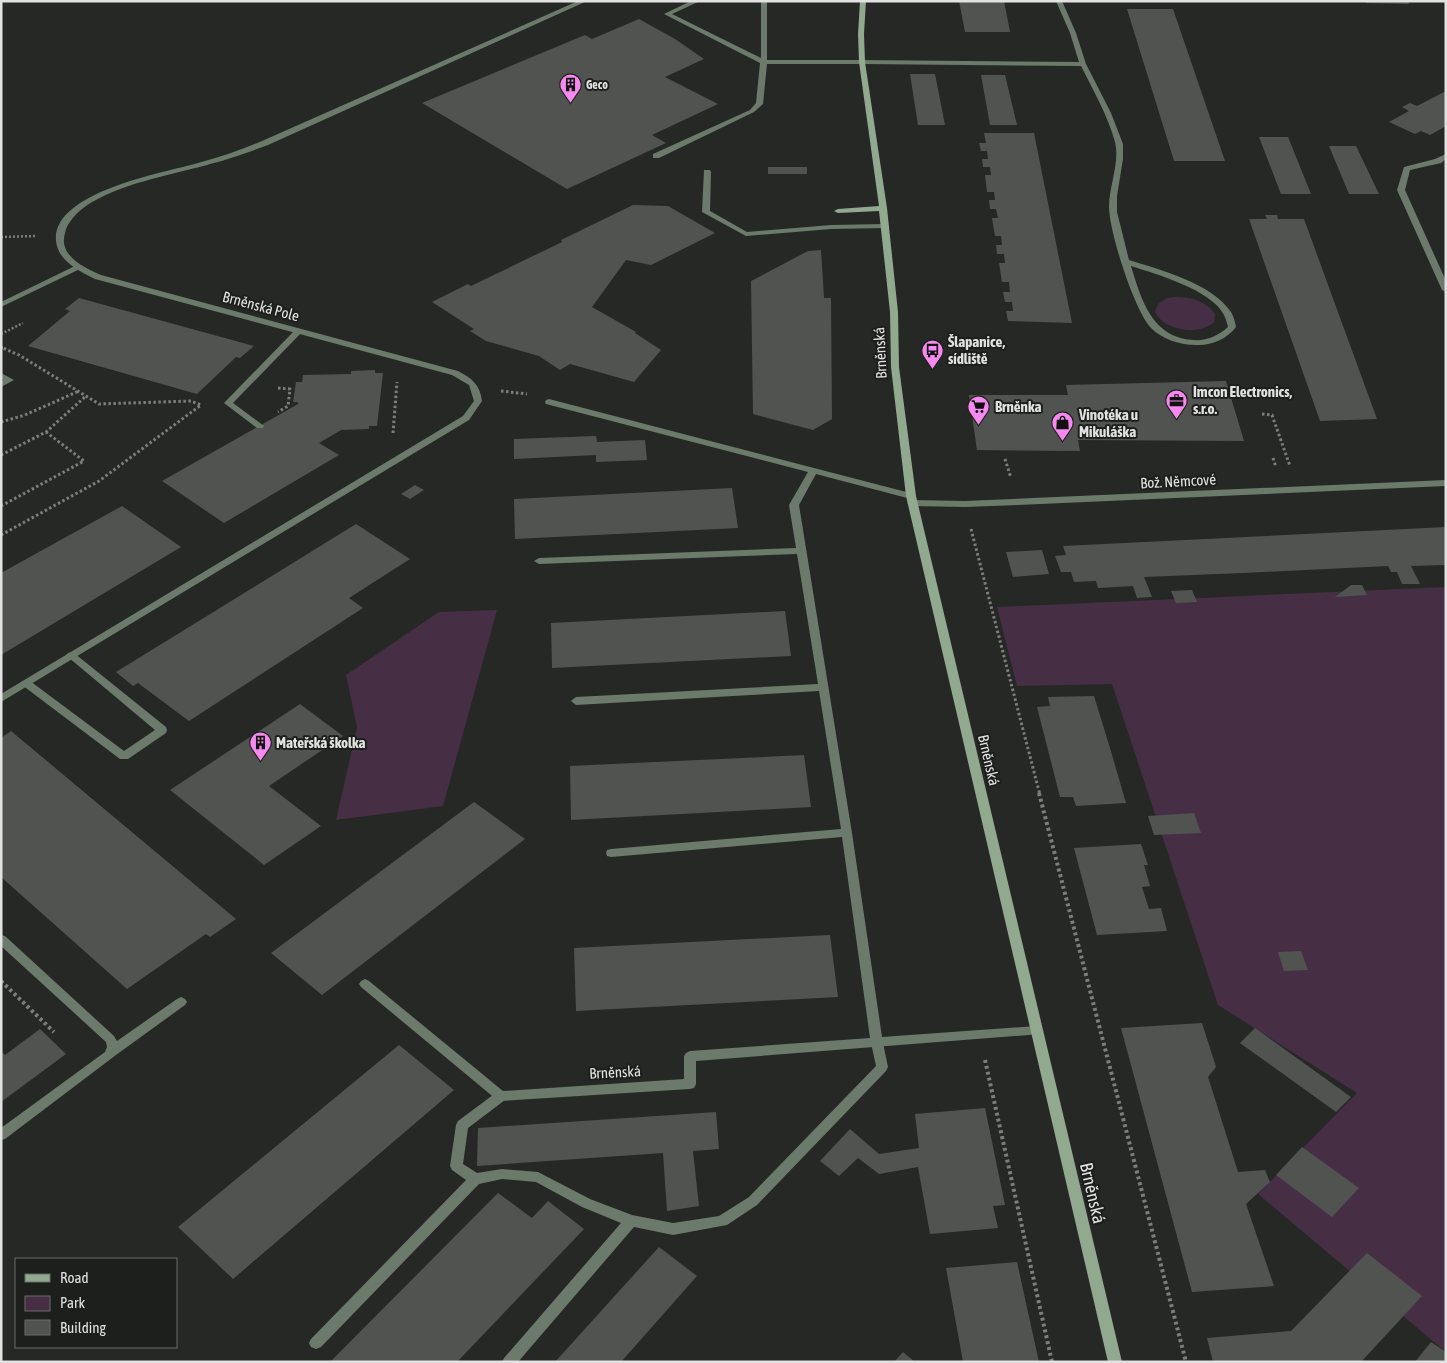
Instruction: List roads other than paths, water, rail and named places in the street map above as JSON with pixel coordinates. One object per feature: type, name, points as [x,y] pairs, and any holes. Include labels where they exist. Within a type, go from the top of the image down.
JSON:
[{"type":"street","name":"Brněnská Pole","points":[[71,656],[466,418],[478,402],[476,388],[468,379],[455,374],[98,277],[78,268],[65,256],[60,245],[60,233],[64,223],[81,205],[107,191],[220,159],[265,143],[584,1]]},
{"type":"street","points":[[697,1],[667,14],[764,62],[1083,64]]},
{"type":"street","points":[[656,156],[752,111],[759,104],[764,62],[764,1]]},
{"type":"street","name":"Brněnská","points":[[863,1],[862,62],[883,208],[894,312],[895,367],[911,500],[1115,1362]]},
{"type":"street","points":[[1059,1],[1073,33],[1083,64],[1099,94],[1119,146],[1113,211],[1127,262],[1144,312],[1149,321],[1166,335],[1178,340],[1203,343],[1218,338],[1232,327],[1232,319],[1227,310],[1218,301],[1186,284],[1127,262]]},
{"type":"street","points":[[1446,156],[1442,161],[1407,169],[1401,190],[1446,290]]},
{"type":"street","points":[[707,172],[706,212],[746,234],[831,227],[885,226]]},
{"type":"street","points":[[838,211],[883,208]]},
{"type":"street","points":[[1,305],[78,268]]},
{"type":"street","points":[[260,426],[228,403],[299,332]]},
{"type":"street","points":[[1,375],[10,380],[1,385]]},
{"type":"street","points":[[549,402],[911,500]]},
{"type":"street","points":[[316,1343],[474,1179],[502,1174],[538,1177],[586,1202],[631,1220],[672,1229],[722,1221],[753,1201],[882,1067],[847,832],[794,505],[813,472]]},
{"type":"street","name":"Bož. Němcové","points":[[911,500],[965,504],[1446,483]]},
{"type":"street","points":[[540,561],[802,551]]},
{"type":"street","points":[[1,698],[26,683],[71,656],[162,730],[124,756],[26,683]]},
{"type":"street","points":[[576,702],[823,687]]},
{"type":"street","points":[[611,853],[847,832]]},
{"type":"street","points":[[1,939],[110,1039],[114,1046],[113,1051]]},
{"type":"street","points":[[365,984],[501,1096],[462,1125],[456,1166],[474,1179]]},
{"type":"street","points":[[1,1135],[181,1002]]},
{"type":"street","name":"Brněnská","points":[[501,1096],[690,1084],[690,1056],[1037,1031]]},
{"type":"street","points":[[509,1362],[631,1220]]},
{"type":"place","name":"Geco","points":[[570,104]]},
{"type":"place","name":"Šlapanice, sídliště","points":[[932,369]]},
{"type":"place","name":"Imcon Electronics, s.r.o.","points":[[1177,419]]},
{"type":"place","name":"Brněnka","points":[[979,425]]},
{"type":"place","name":"Vinotéka u Mikuláška","points":[[1063,442]]},
{"type":"place","name":"Mateřská školka","points":[[260,761]]}]
